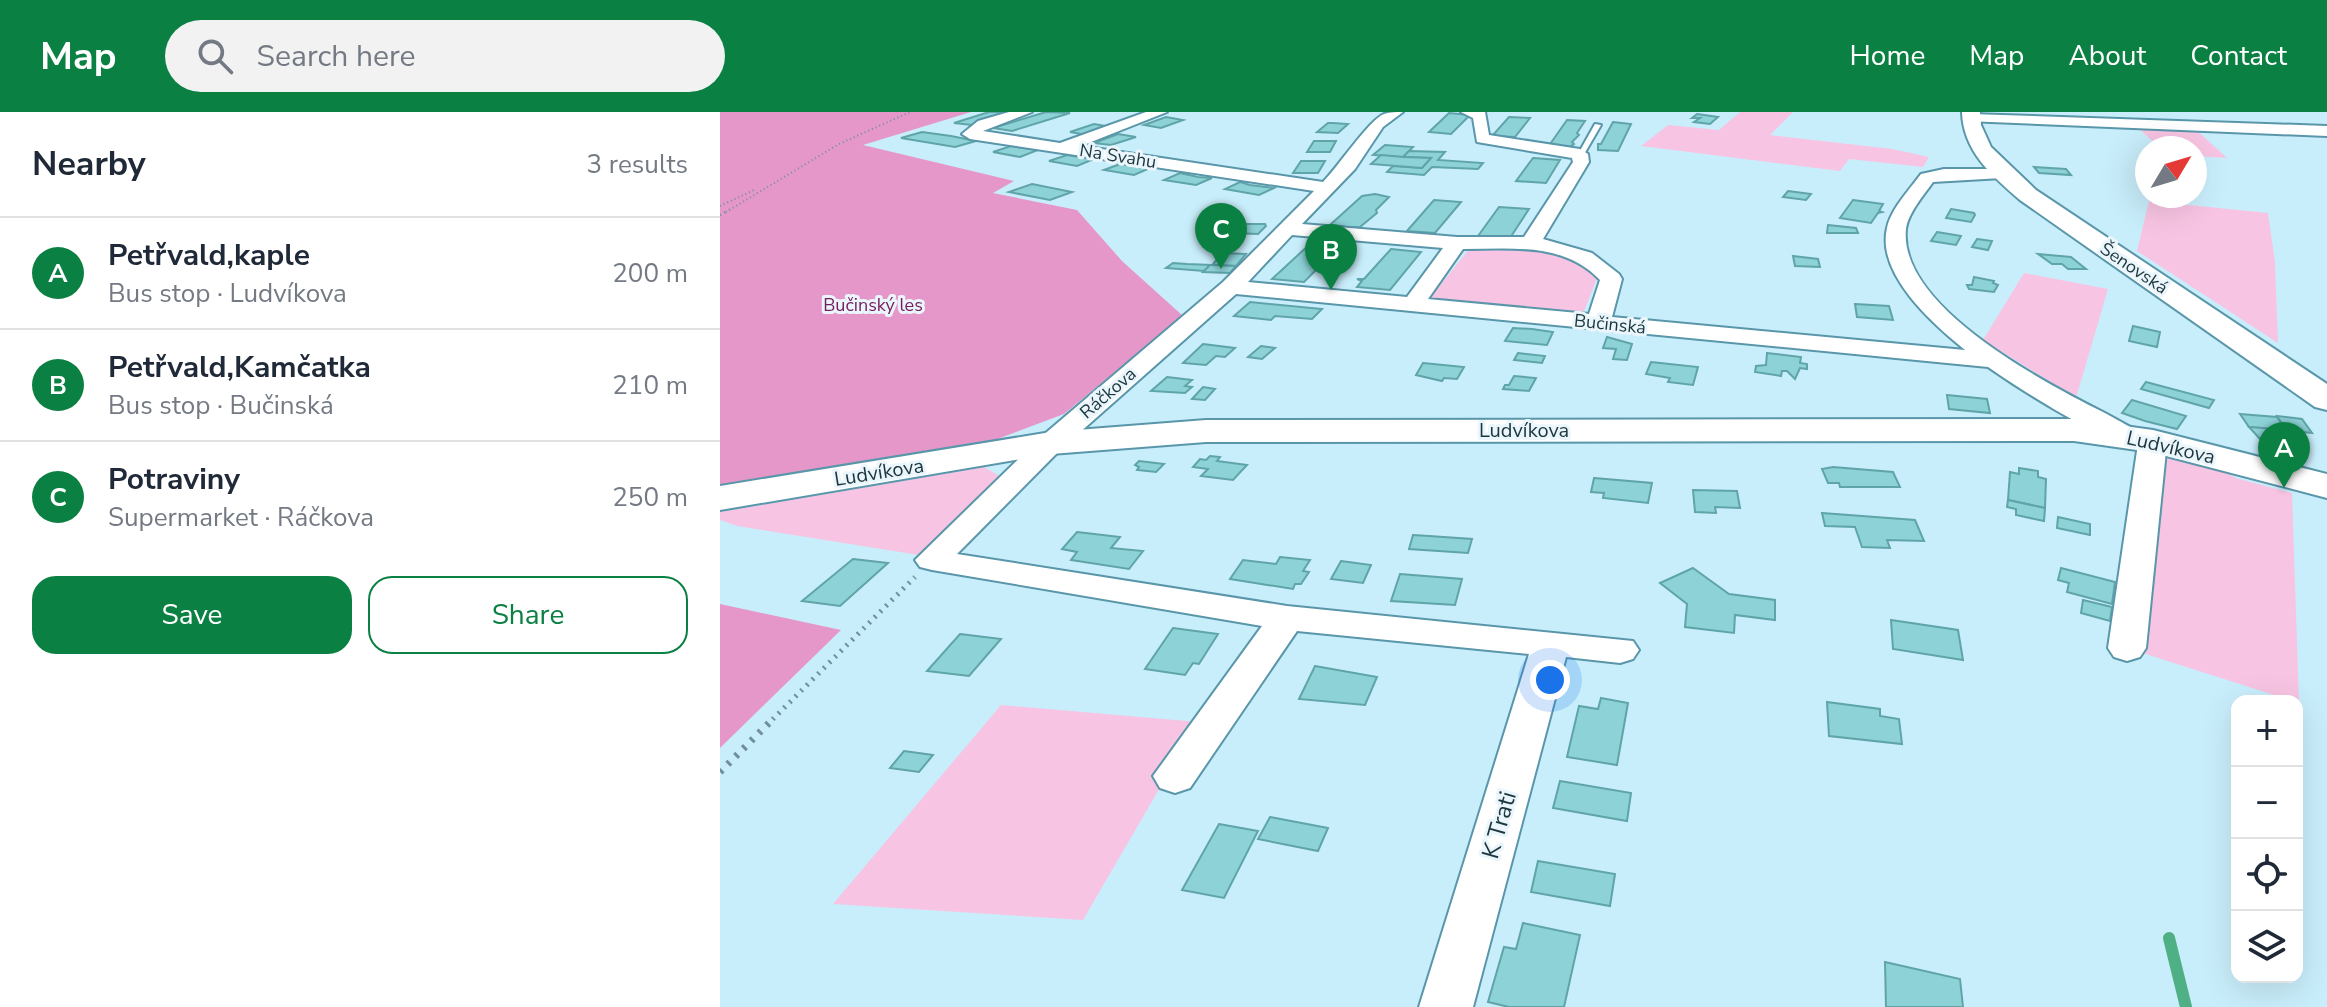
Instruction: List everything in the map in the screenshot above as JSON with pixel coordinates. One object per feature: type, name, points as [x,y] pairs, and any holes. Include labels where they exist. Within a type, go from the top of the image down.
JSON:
[{"type":"street","name":"Na Svahu","points":[[1025,112],[983,124],[970,134],[1327,188]]},
{"type":"street","points":[[1062,147],[1160,112]]},
{"type":"street","name":"Ráčkova","points":[[932,560],[1051,443],[1231,287],[1349,165],[1378,124],[1396,112]]},
{"type":"street","points":[[1468,112],[1480,115],[1482,139],[1580,154],[1581,162],[1530,243]]},
{"type":"street","points":[[2206,112],[2219,126]]},
{"type":"street","points":[[1971,115],[2327,131]]},
{"type":"street","name":"Šenovská","points":[[1971,115],[1977,140],[2002,173],[2066,221],[2327,400]]},
{"type":"street","name":"Bučinská","points":[[2002,173],[1929,177],[1896,227],[1897,253],[1916,288],[1989,360],[2055,399],[2143,439]]},
{"type":"street","points":[[1287,229],[1457,243],[1530,243],[1576,251],[1595,262],[1611,279],[1598,323]]},
{"type":"street","points":[[1413,304],[1457,243]]},
{"type":"street","name":"Bučinská","points":[[1231,287],[1989,360]]},
{"type":"street","name":"Ludvíkova","points":[[720,498],[1051,443],[1206,431],[2015,428],[2143,439],[2327,486]]},
{"type":"street","points":[[2127,648],[2143,439]]},
{"type":"street","points":[[932,560],[1287,618],[1620,650]]},
{"type":"street","points":[[1175,776],[1287,618]]},
{"type":"street","name":"K Trati","points":[[1446,1007],[1551,644]]},
{"type":"lane","points":[[1580,154],[1597,125]]},
{"type":"path","points":[[720,215],[839,144],[910,112]]},
{"type":"path","points":[[720,206],[773,181]]},
{"type":"path","points":[[720,772],[932,560]]},
{"type":"shaded area","points":[[1740,112],[1793,112],[1770,135],[1892,149],[1929,157],[1923,167],[1849,159],[1840,171],[1641,146],[1668,125],[1719,130]]},
{"type":"shaded area","points":[[2134,124],[2193,127],[2203,136],[2147,136]]},
{"type":"shaded area","points":[[2207,140],[2227,158],[2207,157]]},
{"type":"shaded area","points":[[2207,207],[2268,213],[2275,262],[2278,343],[2137,251],[2147,208]]},
{"type":"shaded area","points":[[1471,247],[1539,249],[1565,254],[1597,278],[1583,314],[1428,300]]},
{"type":"shaded area","points":[[2024,273],[2108,289],[2076,398],[1983,340]]},
{"type":"shaded area","points":[[2161,450],[2197,460],[2239,479],[2292,493],[2299,695],[2274,695],[2127,648]]},
{"type":"shaded area","points":[[984,467],[1008,481],[925,556],[737,526],[720,520],[720,512]]},
{"type":"shaded area","points":[[1001,705],[1198,722],[1083,920],[833,904]]},
{"type":"green space","name":"Bučinský les","points":[[720,112],[971,112],[863,145],[1014,181],[993,193],[1077,210],[1122,261],[1183,316],[1064,414],[995,440],[720,485]]},
{"type":"green space","points":[[720,604],[841,630],[720,748]]},
{"type":"building","points":[[989,112],[1016,112],[972,125],[954,123]]},
{"type":"building","points":[[1046,112],[1070,113],[1012,131],[993,128]]},
{"type":"building","points":[[1449,113],[1470,115],[1451,134],[1429,132]]},
{"type":"building","points":[[1697,114],[1718,117],[1710,124],[1694,122],[1700,118],[1692,118]]},
{"type":"building","points":[[1166,117],[1183,120],[1161,128],[1144,125]]},
{"type":"building","points":[[1509,117],[1530,118],[1515,137],[1492,136]]},
{"type":"building","points":[[1567,120],[1585,121],[1572,142],[1574,144],[1568,148],[1548,147]]},
{"type":"building","points":[[1613,122],[1631,124],[1618,151],[1598,150],[1598,144],[1601,144]]},
{"type":"building","points":[[1328,123],[1348,124],[1338,133],[1317,132]]},
{"type":"building","points":[[1094,124],[1111,127],[1087,135],[1070,132]]},
{"type":"building","points":[[922,132],[976,141],[955,147],[901,138]]},
{"type":"building","points":[[1118,134],[1136,137],[1111,145],[1094,143]]},
{"type":"building","points":[[1314,141],[1336,141],[1330,152],[1307,152]]},
{"type":"building","points":[[1385,145],[1413,147],[1403,157],[1373,155]]},
{"type":"building","points":[[1011,146],[1038,150],[1020,157],[993,152]]},
{"type":"building","points":[[1409,151],[1445,152],[1438,160],[1483,163],[1478,169],[1432,167],[1424,175],[1387,172],[1393,166],[1422,168],[1431,158],[1403,157]]},
{"type":"building","points":[[1067,155],[1094,159],[1077,166],[1049,161]]},
{"type":"building","points":[[1381,155],[1431,158],[1422,168],[1371,164]]},
{"type":"building","points":[[1533,158],[1560,160],[1546,183],[1516,181]]},
{"type":"building","points":[[1301,161],[1325,161],[1318,173],[1293,173]]},
{"type":"building","points":[[1120,164],[1150,168],[1134,175],[1104,170]]},
{"type":"building","points":[[2034,167],[2066,169],[2071,175],[2039,173]]},
{"type":"building","points":[[1180,173],[1212,178],[1196,185],[1164,180]]},
{"type":"building","points":[[1240,182],[1274,188],[1259,195],[1225,189]]},
{"type":"building","points":[[1032,184],[1072,192],[1050,200],[1009,192]]},
{"type":"building","points":[[1788,191],[1811,194],[1806,200],[1783,197]]},
{"type":"building","points":[[1375,194],[1389,197],[1376,210],[1377,213],[1360,227],[1330,225],[1362,196]]},
{"type":"building","points":[[1434,200],[1461,202],[1435,233],[1407,231]]},
{"type":"building","points":[[1853,200],[1883,204],[1879,211],[1882,212],[1871,223],[1840,218]]},
{"type":"building","points":[[1499,207],[1529,209],[1510,238],[1478,236]]},
{"type":"building","points":[[1951,209],[1975,215],[1971,222],[1946,218]]},
{"type":"building","points":[[1241,224],[1266,226],[1258,234],[1232,233]]},
{"type":"building","points":[[1828,225],[1856,228],[1858,233],[1827,233]]},
{"type":"building","points":[[1937,232],[1961,236],[1956,245],[1931,241]]},
{"type":"building","points":[[1977,239],[1992,241],[1988,250],[1972,247]]},
{"type":"building","points":[[1311,243],[1341,245],[1304,282],[1272,279]]},
{"type":"building","points":[[1391,249],[1421,252],[1390,290],[1357,287],[1362,281],[1357,279],[1364,279]]},
{"type":"building","points":[[1223,253],[1246,254],[1236,266],[1212,265]]},
{"type":"building","points":[[2038,254],[2071,257],[2086,269],[2068,269],[2062,264],[2052,264]]},
{"type":"building","points":[[1793,256],[1818,259],[1820,267],[1795,266]]},
{"type":"building","points":[[1173,263],[1210,265],[1204,271],[1166,268]]},
{"type":"building","points":[[1210,265],[1236,266],[1230,273],[1203,272]]},
{"type":"building","points":[[1974,277],[1994,281],[1998,285],[1994,292],[1969,289],[1967,285],[1972,285]]},
{"type":"building","points":[[1250,302],[1322,309],[1312,319],[1275,316],[1271,320],[1234,316]]},
{"type":"building","points":[[1855,304],[1889,306],[1893,320],[1857,317]]},
{"type":"building","points":[[2133,326],[2160,332],[2157,347],[2129,341]]},
{"type":"building","points":[[1513,328],[1553,332],[1547,345],[1505,341]]},
{"type":"building","points":[[1607,337],[1632,344],[1627,360],[1613,359],[1616,349],[1603,348]]},
{"type":"building","points":[[1203,344],[1235,348],[1225,357],[1216,356],[1206,365],[1183,363]]},
{"type":"building","points":[[1261,346],[1275,348],[1262,359],[1248,357]]},
{"type":"building","points":[[1518,353],[1545,356],[1542,363],[1514,360]]},
{"type":"building","points":[[1767,353],[1801,357],[1800,363],[1807,364],[1807,369],[1800,368],[1795,379],[1787,371],[1782,371],[1781,376],[1755,372],[1756,366],[1766,365]]},
{"type":"building","points":[[1651,362],[1698,367],[1693,385],[1668,382],[1670,378],[1646,374]]},
{"type":"building","points":[[1423,363],[1464,367],[1457,379],[1444,378],[1442,381],[1416,375]]},
{"type":"building","points":[[1514,376],[1536,378],[1529,391],[1503,389]]},
{"type":"building","points":[[1167,377],[1192,380],[1185,386],[1192,387],[1185,393],[1151,391]]},
{"type":"building","points":[[2146,382],[2214,400],[2209,408],[2141,389]]},
{"type":"building","points":[[1203,387],[1215,389],[1205,400],[1192,399]]},
{"type":"building","points":[[1947,395],[1987,399],[1990,413],[1949,409]]},
{"type":"building","points":[[2132,400],[2186,416],[2177,429],[2145,421],[2122,413]]},
{"type":"building","points":[[2240,414],[2277,417],[2286,430],[2249,427]]},
{"type":"building","points":[[2277,416],[2302,419],[2312,433],[2286,430]]},
{"type":"building","points":[[2249,427],[2275,429],[2285,441],[2260,439]]},
{"type":"building","points":[[1210,456],[1220,457],[1217,461],[1247,465],[1233,480],[1201,476],[1208,469],[1193,467],[1200,459],[1206,460]]},
{"type":"building","points":[[1139,461],[1164,464],[1156,472],[1137,470],[1139,467],[1135,465]]},
{"type":"building","points":[[1833,467],[1893,472],[1900,487],[1840,487],[1839,483],[1828,483],[1822,469]]},
{"type":"building","points":[[2019,468],[2038,471],[2038,477],[2046,479],[2045,508],[2008,500],[2010,472],[2019,474]]},
{"type":"building","points":[[1594,478],[1652,483],[1648,503],[1603,498],[1604,493],[1591,492]]},
{"type":"building","points":[[1693,490],[1737,491],[1740,508],[1715,507],[1716,513],[1695,512]]},
{"type":"building","points":[[2008,500],[2045,508],[2044,521],[2016,515],[2016,509],[2007,507]]},
{"type":"building","points":[[1822,513],[1915,520],[1924,541],[1887,540],[1890,548],[1862,547],[1855,527],[1825,526]]},
{"type":"building","points":[[2058,517],[2090,524],[2090,535],[2057,528]]},
{"type":"building","points":[[1077,532],[1120,537],[1111,548],[1143,551],[1129,569],[1071,560],[1077,552],[1062,549]]},
{"type":"building","points":[[1413,535],[1472,539],[1468,553],[1409,549]]},
{"type":"building","points":[[1280,557],[1310,560],[1303,571],[1309,572],[1293,589],[1230,579],[1243,560],[1276,564]]},
{"type":"building","points":[[853,559],[888,563],[840,606],[802,601]]},
{"type":"building","points":[[1341,561],[1371,565],[1363,583],[1331,579]]},
{"type":"building","points":[[1693,568],[1729,594],[1775,600],[1775,620],[1735,615],[1734,633],[1685,627],[1687,604],[1660,583]]},
{"type":"building","points":[[2061,568],[2115,582],[2112,604],[2067,592],[2069,583],[2058,580]]},
{"type":"building","points":[[1400,574],[1462,579],[1455,605],[1391,601]]},
{"type":"building","points":[[2083,600],[2112,607],[2110,621],[2081,613]]},
{"type":"building","points":[[1891,620],[1958,630],[1963,660],[1893,649]]},
{"type":"building","points":[[1173,628],[1218,634],[1199,664],[1193,663],[1185,675],[1145,669]]},
{"type":"building","points":[[960,634],[1001,639],[969,676],[927,671]]},
{"type":"building","points":[[1315,666],[1377,677],[1365,705],[1299,699]]},
{"type":"building","points":[[1601,698],[1628,703],[1617,765],[1567,757],[1579,706],[1598,709]]},
{"type":"building","points":[[1827,702],[1880,709],[1880,716],[1899,719],[1902,744],[1829,736]]},
{"type":"building","points":[[904,751],[933,755],[919,772],[890,768]]},
{"type":"building","points":[[1560,781],[1631,793],[1627,821],[1553,808]]},
{"type":"building","points":[[1270,817],[1328,828],[1318,851],[1258,839]]},
{"type":"building","points":[[1219,824],[1258,831],[1224,898],[1182,890]]},
{"type":"building","points":[[1538,861],[1615,874],[1610,906],[1531,892]]},
{"type":"building","points":[[1523,923],[1580,935],[1564,1007],[1509,1007],[1488,1002],[1504,947],[1516,949]]},
{"type":"building","points":[[1885,962],[1960,979],[1963,1007],[1886,1007]]},
{"type":"waterway","points":[[2169,938],[2186,1007]]},
{"type":"place","name":"Potraviny","points":[[1221,269]]},
{"type":"place","name":"Petřvald,Kamčatka","points":[[1331,290]]},
{"type":"place","name":"Petřvald,kaple","points":[[2284,488]]}]
